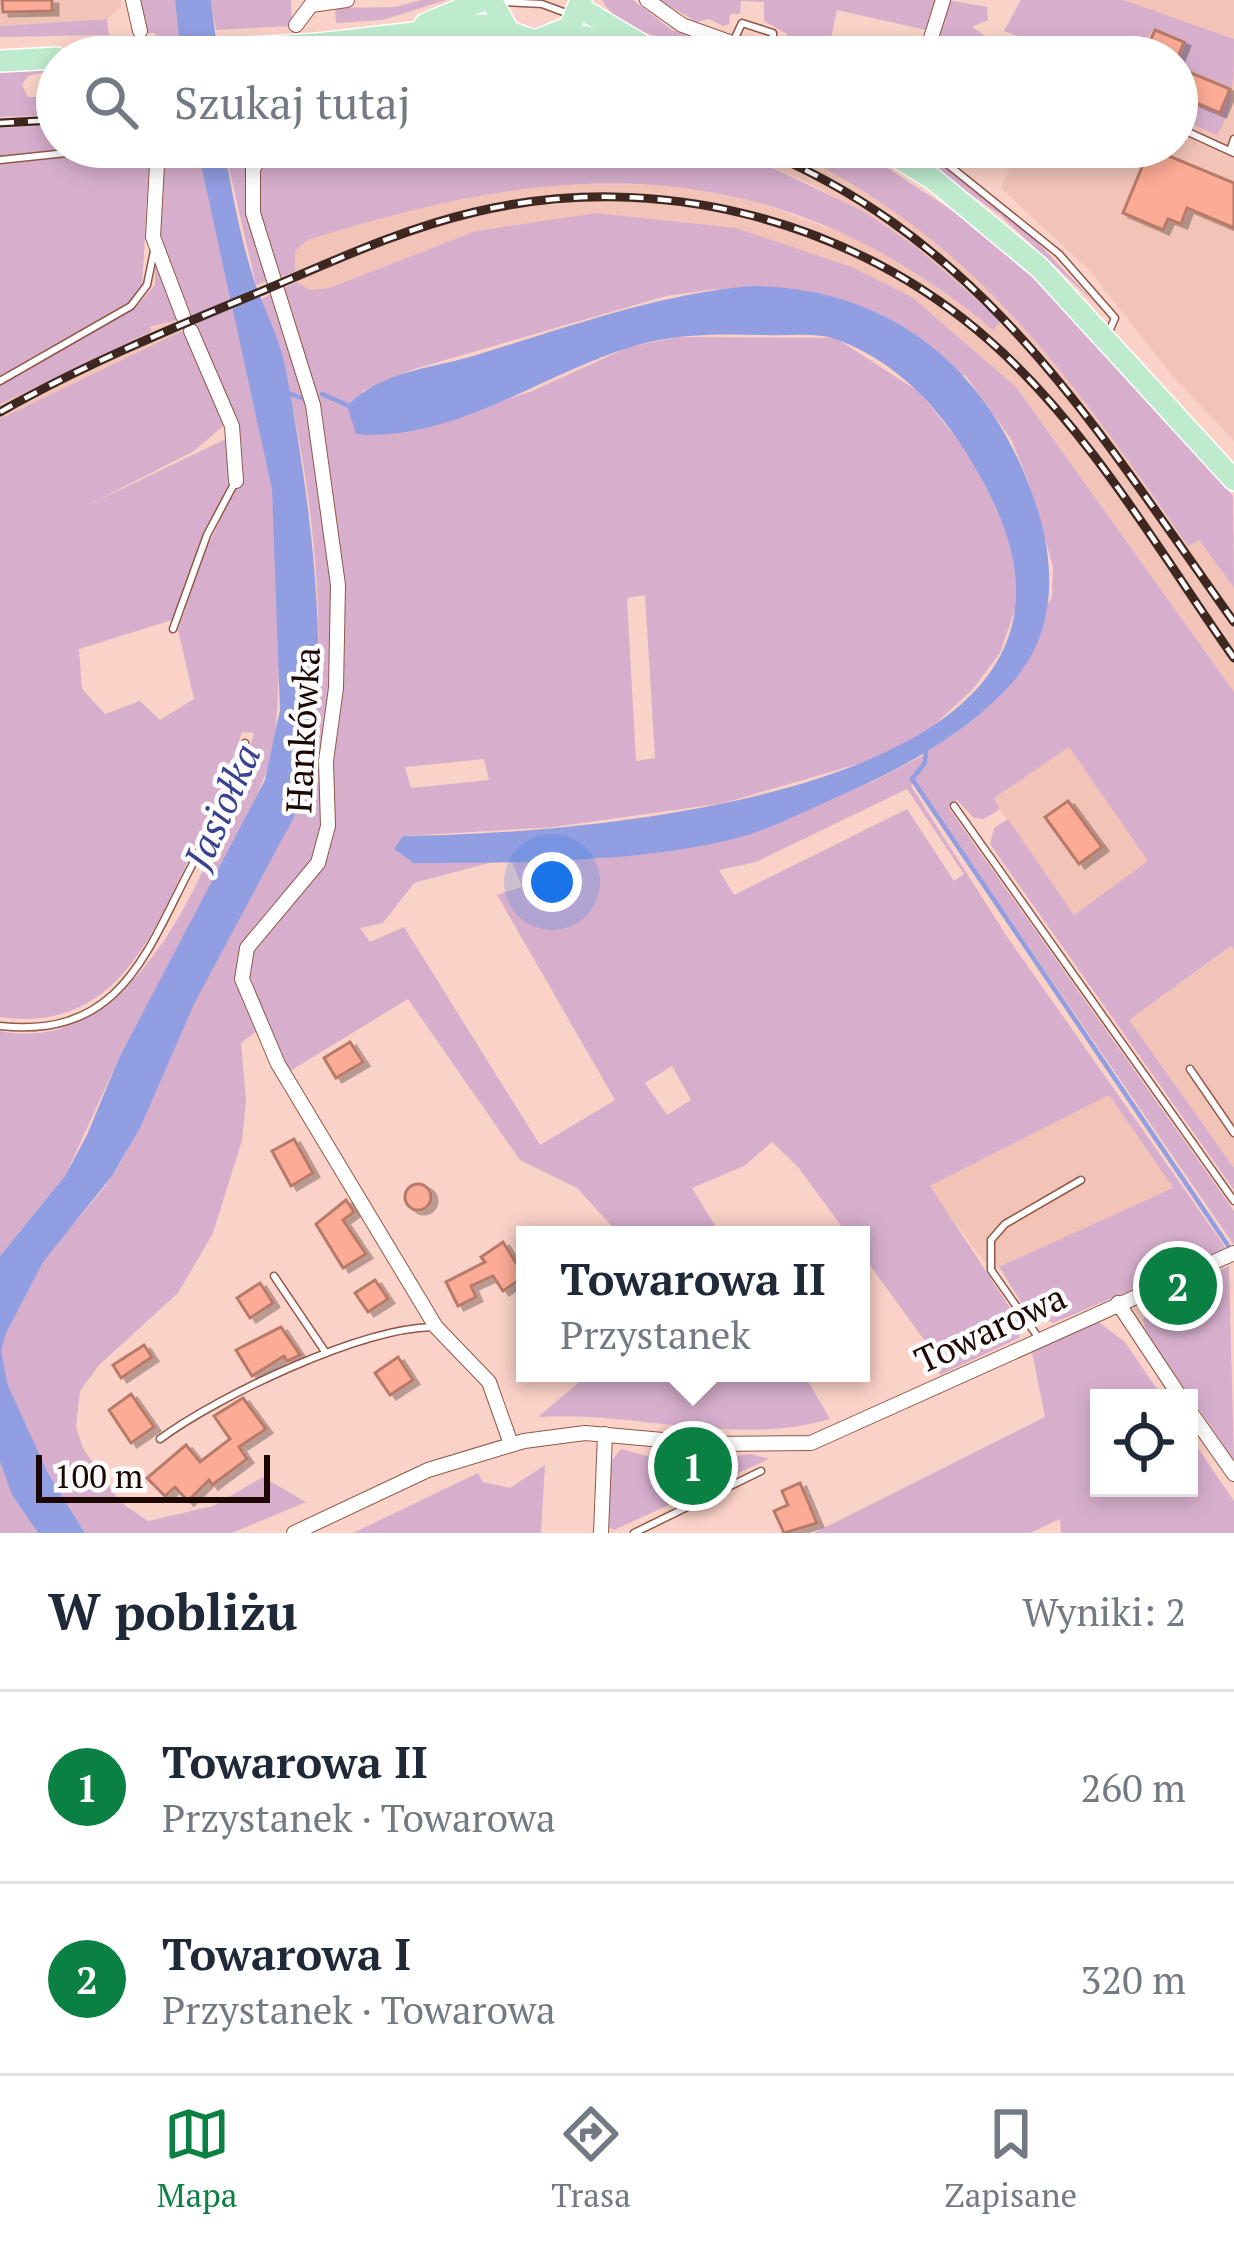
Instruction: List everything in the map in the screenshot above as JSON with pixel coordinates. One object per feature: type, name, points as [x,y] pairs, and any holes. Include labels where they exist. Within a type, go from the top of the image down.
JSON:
[{"type":"main road","points":[[397,36],[489,0],[509,32]]},
{"type":"main road","points":[[542,36],[574,15],[618,36]]},
{"type":"main road","points":[[406,36],[483,25],[521,36]]},
{"type":"main road","points":[[0,61],[36,59]]},
{"type":"main road","points":[[915,168],[1006,237],[1110,327],[1234,480]]},
{"type":"street","points":[[133,0],[140,31]]},
{"type":"street","points":[[296,26],[303,10],[347,0]]},
{"type":"street","points":[[646,0],[678,22],[716,36]]},
{"type":"street","points":[[932,36],[943,0]]},
{"type":"street","points":[[156,168],[152,221],[156,250],[232,426],[236,481]]},
{"type":"street","name":"Hankówka","points":[[254,168],[253,213],[313,405],[333,520],[336,667],[326,761],[328,826],[318,863],[247,948],[242,979],[278,1064],[436,1327],[489,1382],[511,1444]]},
{"type":"street","name":"Towarowa","points":[[294,1533],[428,1470],[511,1444],[605,1434],[769,1446],[826,1438],[1038,1337],[1234,1253]]},
{"type":"street","points":[[1118,1303],[1175,1389]]},
{"type":"street","points":[[1198,1423],[1234,1474]]},
{"type":"street","points":[[601,1533],[605,1434]]},
{"type":"lane","points":[[489,0],[542,4],[574,15]]},
{"type":"lane","points":[[736,36],[742,23],[756,24],[772,36]]},
{"type":"lane","points":[[1198,137],[1232,152],[1234,139]]},
{"type":"lane","points":[[0,160],[36,156]]},
{"type":"lane","points":[[952,168],[1059,254],[1110,327]]},
{"type":"lane","points":[[0,381],[131,306],[147,285],[156,250]]},
{"type":"lane","points":[[173,629],[207,535],[236,481]]},
{"type":"lane","points":[[0,1026],[48,1024],[79,1014],[135,974],[207,841],[245,742]]},
{"type":"lane","points":[[954,806],[1234,1201]]},
{"type":"lane","points":[[1190,1069],[1234,1133]]},
{"type":"lane","points":[[1038,1337],[991,1270],[991,1240],[1005,1224],[1081,1180]]},
{"type":"lane","points":[[274,1276],[327,1354]]},
{"type":"lane","points":[[160,1439],[205,1408],[371,1334],[436,1327]]},
{"type":"lane","points":[[634,1533],[761,1471]]},
{"type":"shaded area","points":[[0,0],[121,0],[121,7],[107,19],[0,26]]},
{"type":"shaded area","points":[[140,0],[175,0],[179,36],[146,33]]},
{"type":"shaded area","points":[[211,0],[291,0],[292,26],[216,30]]},
{"type":"shaded area","points":[[446,0],[383,20],[336,23],[335,8],[395,7]]},
{"type":"shaded area","points":[[602,0],[633,0],[672,30],[688,36],[659,36],[610,12]]},
{"type":"shaded area","points":[[659,0],[935,0],[926,30],[837,10],[831,36],[787,36],[764,21],[764,2],[741,1],[740,14],[730,14],[729,24],[709,19],[697,22]]},
{"type":"shaded area","points":[[948,0],[987,7],[988,20],[972,27],[985,36],[937,36]]},
{"type":"shaded area","points":[[1021,0],[1123,0],[1234,39],[1232,90],[1223,125],[1217,135],[1198,126],[1198,105],[1221,114],[1232,88],[1198,74],[1198,36],[1173,36],[1154,28],[1148,36],[1016,36],[1004,31]]},
{"type":"shaded area","points":[[1096,0],[1234,0],[1234,441],[1171,374],[1089,270],[1001,188],[1010,168],[1198,168],[1198,36],[1087,36]]},
{"type":"shaded area","points":[[107,19],[109,35],[0,37],[0,26]]},
{"type":"shaded area","points":[[477,31],[503,36],[450,36]]},
{"type":"shaded area","points":[[36,70],[22,85],[28,97],[36,97],[36,116],[0,117],[0,72]]},
{"type":"shaded area","points":[[36,126],[36,153],[0,156],[0,128]]},
{"type":"shaded area","points":[[36,159],[36,168],[149,168],[142,289],[132,300],[0,376],[0,162]]},
{"type":"shaded area","points":[[162,168],[202,168],[272,490],[280,646],[275,751],[252,807],[119,1058],[65,1176],[0,1256],[0,1031],[51,1031],[96,1012],[135,978],[169,933],[198,882],[254,733],[242,732],[170,899],[118,979],[68,1012],[37,1019],[0,1017],[0,419],[186,329],[224,408],[228,422],[194,451],[84,507],[230,437],[234,477],[172,620],[79,649],[82,689],[105,714],[140,701],[160,720],[194,699],[178,630],[207,547],[240,480],[226,398],[158,239]]},
{"type":"shaded area","points":[[229,168],[253,168],[270,280],[256,285]]},
{"type":"shaded area","points":[[262,168],[772,168],[861,210],[915,246],[1001,321],[993,330],[912,271],[830,228],[748,200],[665,186],[580,184],[493,194],[402,213],[308,240],[295,251],[295,272],[276,279],[258,213]]},
{"type":"shaded area","points":[[775,168],[822,168],[865,190],[923,230],[1004,302],[1092,409],[1187,545],[1198,539],[1234,588],[1234,692],[1016,387],[912,297],[852,267],[735,228],[596,213],[476,231],[329,288],[309,290],[298,284],[292,263],[295,250],[308,240],[403,209],[542,184],[674,185],[743,197],[856,238],[912,269],[994,330],[915,246],[815,186]]},
{"type":"shaded area","points":[[821,168],[887,168],[967,220],[1041,284],[1233,496],[1234,588],[1199,540],[1188,546],[1102,425],[1013,316],[909,222]]},
{"type":"shaded area","points":[[932,168],[947,168],[1020,224],[1100,308],[1000,215]]},
{"type":"shaded area","points":[[596,213],[736,228],[852,267],[912,297],[1016,387],[1234,692],[1234,950],[1231,946],[1129,1020],[1234,1168],[1234,1190],[990,844],[994,828],[1008,819],[1074,915],[1148,861],[1069,747],[994,798],[1000,809],[984,819],[974,818],[957,800],[948,807],[1234,1211],[1234,1245],[915,782],[911,786],[1008,938],[1227,1250],[1053,1323],[1025,1308],[999,1267],[1173,1188],[1109,1095],[930,1186],[1022,1326],[1019,1338],[940,1375],[930,1348],[870,1265],[870,1226],[841,1226],[798,1167],[772,1142],[744,1166],[692,1188],[715,1226],[612,1226],[577,1188],[520,1160],[408,999],[290,1071],[274,1044],[247,969],[255,945],[326,857],[341,595],[336,521],[314,390],[279,290],[297,282],[309,290],[329,288],[476,231]],"holes":[[[717,289],[966,376],[1011,439],[1029,483],[1053,567],[1052,597],[985,707],[922,756],[874,781],[741,837],[598,859],[511,859],[522,887],[497,895],[615,1100],[540,1145],[404,927],[370,942],[360,928],[383,923],[414,883],[496,861],[413,863],[394,849],[404,836],[554,827],[724,803],[885,756],[932,727],[973,689],[1000,653],[1019,598],[1018,568],[1006,530],[970,455],[919,392],[836,338],[678,337],[629,347],[532,391],[434,424],[361,392],[411,370],[666,296]],[[645,595],[655,758],[636,761],[627,598]],[[484,759],[489,780],[411,788],[405,767]],[[907,789],[964,874],[954,881],[907,809],[734,895],[719,870],[756,862]],[[672,1066],[691,1100],[667,1115],[645,1083]]]},
{"type":"shaded area","points":[[155,259],[181,319],[150,327],[152,331],[0,404],[0,384],[136,307],[155,285]]},
{"type":"shaded area","points":[[274,293],[305,389],[335,587],[324,823],[313,863],[249,939],[237,976],[257,1031],[241,1043],[246,1101],[242,1140],[213,1233],[178,1293],[99,1365],[80,1391],[76,1427],[83,1448],[120,1502],[148,1521],[213,1506],[263,1477],[306,1502],[232,1533],[85,1533],[11,1399],[1,1353],[4,1331],[27,1285],[123,1158],[196,999],[305,790],[314,735],[318,609],[305,475],[279,352],[261,299]]},
{"type":"shaded area","points":[[173,321],[181,333],[0,424],[0,401],[117,342]]},
{"type":"shaded area","points":[[1068,746],[1149,861],[1074,915],[993,799]]},
{"type":"shaded area","points":[[1232,946],[1234,950],[1234,1168],[1129,1020]]},
{"type":"shaded area","points":[[1109,1095],[1173,1189],[991,1271],[929,1187]]},
{"type":"shaded area","points":[[1229,1266],[1234,1460],[1198,1408],[1198,1389],[1185,1389],[1147,1334],[1143,1320],[1154,1299]]},
{"type":"shaded area","points":[[1097,1321],[1125,1342],[1157,1389],[1090,1389],[1090,1497],[1198,1497],[1198,1448],[1234,1501],[1234,1533],[1061,1533],[1060,1519],[1030,1533],[814,1533],[1045,1417],[1032,1352]]},
{"type":"shaded area","points":[[579,1382],[808,1382],[830,1419],[758,1430],[538,1417]]},
{"type":"shaded area","points":[[621,1449],[669,1462],[715,1466],[717,1459],[750,1454],[769,1459],[614,1530],[607,1526],[608,1465]]},
{"type":"shaded area","points":[[0,1462],[12,1495],[38,1533],[0,1533]]},
{"type":"shaded area","points":[[545,1465],[541,1533],[353,1533],[478,1473],[483,1482],[510,1488]]},
{"type":"water","points":[[175,0],[211,0],[215,36],[179,36]]},
{"type":"water","points":[[202,168],[228,168],[249,264],[285,366],[311,532],[318,656],[316,716],[308,770],[294,817],[194,1004],[140,1128],[112,1176],[43,1262],[6,1333],[1,1351],[8,1386],[47,1471],[85,1533],[38,1533],[12,1495],[0,1462],[0,1256],[65,1176],[119,1058],[265,780],[280,710],[272,490]]},
{"type":"water","points":[[750,286],[803,290],[852,303],[895,322],[968,381],[997,420],[1039,514],[1048,559],[1044,624],[1026,665],[975,718],[913,760],[751,834],[618,857],[413,863],[394,849],[403,836],[587,825],[701,808],[814,780],[912,739],[983,681],[1015,605],[996,508],[968,456],[934,408],[890,368],[838,340],[732,334],[664,339],[598,359],[497,404],[427,428],[356,434],[347,406],[390,378],[644,305]]},
{"type":"building","points":[[2,0],[52,0],[52,11],[3,12]]},
{"type":"building","points":[[1198,76],[1230,89],[1220,113],[1198,104]]},
{"type":"building","points":[[1142,168],[1198,168],[1234,183],[1234,228],[1187,208],[1181,224],[1168,219],[1163,230],[1123,213]]},
{"type":"building","points":[[1068,801],[1102,847],[1079,864],[1045,817]]},
{"type":"building","points":[[350,1042],[363,1062],[336,1078],[324,1058]]},
{"type":"building","points":[[294,1139],[313,1173],[291,1186],[272,1151]]},
{"type":"building","points":[[418,1184],[431,1197],[418,1210],[405,1197]]},
{"type":"building","points":[[346,1200],[354,1212],[343,1220],[366,1254],[343,1268],[316,1224]]},
{"type":"building","points":[[503,1242],[516,1263],[516,1282],[503,1291],[493,1276],[471,1286],[476,1297],[458,1306],[446,1282],[485,1262],[481,1257]]},
{"type":"building","points":[[375,1280],[388,1299],[368,1312],[355,1293]]},
{"type":"building","points":[[260,1283],[273,1303],[250,1318],[237,1298]]},
{"type":"building","points":[[281,1327],[300,1355],[287,1361],[284,1356],[252,1376],[236,1350]]},
{"type":"building","points":[[144,1345],[152,1357],[121,1378],[113,1365]]},
{"type":"building","points":[[398,1357],[413,1380],[390,1395],[375,1373]]},
{"type":"building","points":[[131,1394],[154,1427],[131,1443],[109,1410]]},
{"type":"building","points":[[243,1398],[266,1429],[239,1447],[247,1459],[212,1485],[209,1480],[188,1501],[175,1487],[165,1496],[147,1478],[186,1445],[200,1462],[230,1439],[214,1416]]},
{"type":"building","points":[[800,1483],[817,1523],[784,1533],[774,1511],[788,1505],[782,1491]]},
{"type":"waterway","points":[[284,391],[301,398]]},
{"type":"waterway","points":[[322,394],[349,406]]},
{"type":"waterway","points":[[926,749],[925,763],[912,779],[1229,1247]]},
{"type":"railway","points":[[0,123],[36,121]]},
{"type":"railway","points":[[798,168],[835,186],[907,233],[971,287],[1029,347],[1133,479],[1234,622]]},
{"type":"railway","points":[[0,412],[157,335],[363,248],[446,219],[543,200],[612,197],[681,202],[749,215],[815,235],[877,264],[937,299],[991,342],[1027,376],[1091,452],[1234,658]]},
{"type":"place","name":"Towarowa I","points":[[1178,1286]]},
{"type":"place","name":"Towarowa II","points":[[693,1466]]},
{"type":"water label","name":"Jasiołka","points":[[221,806]]}]
